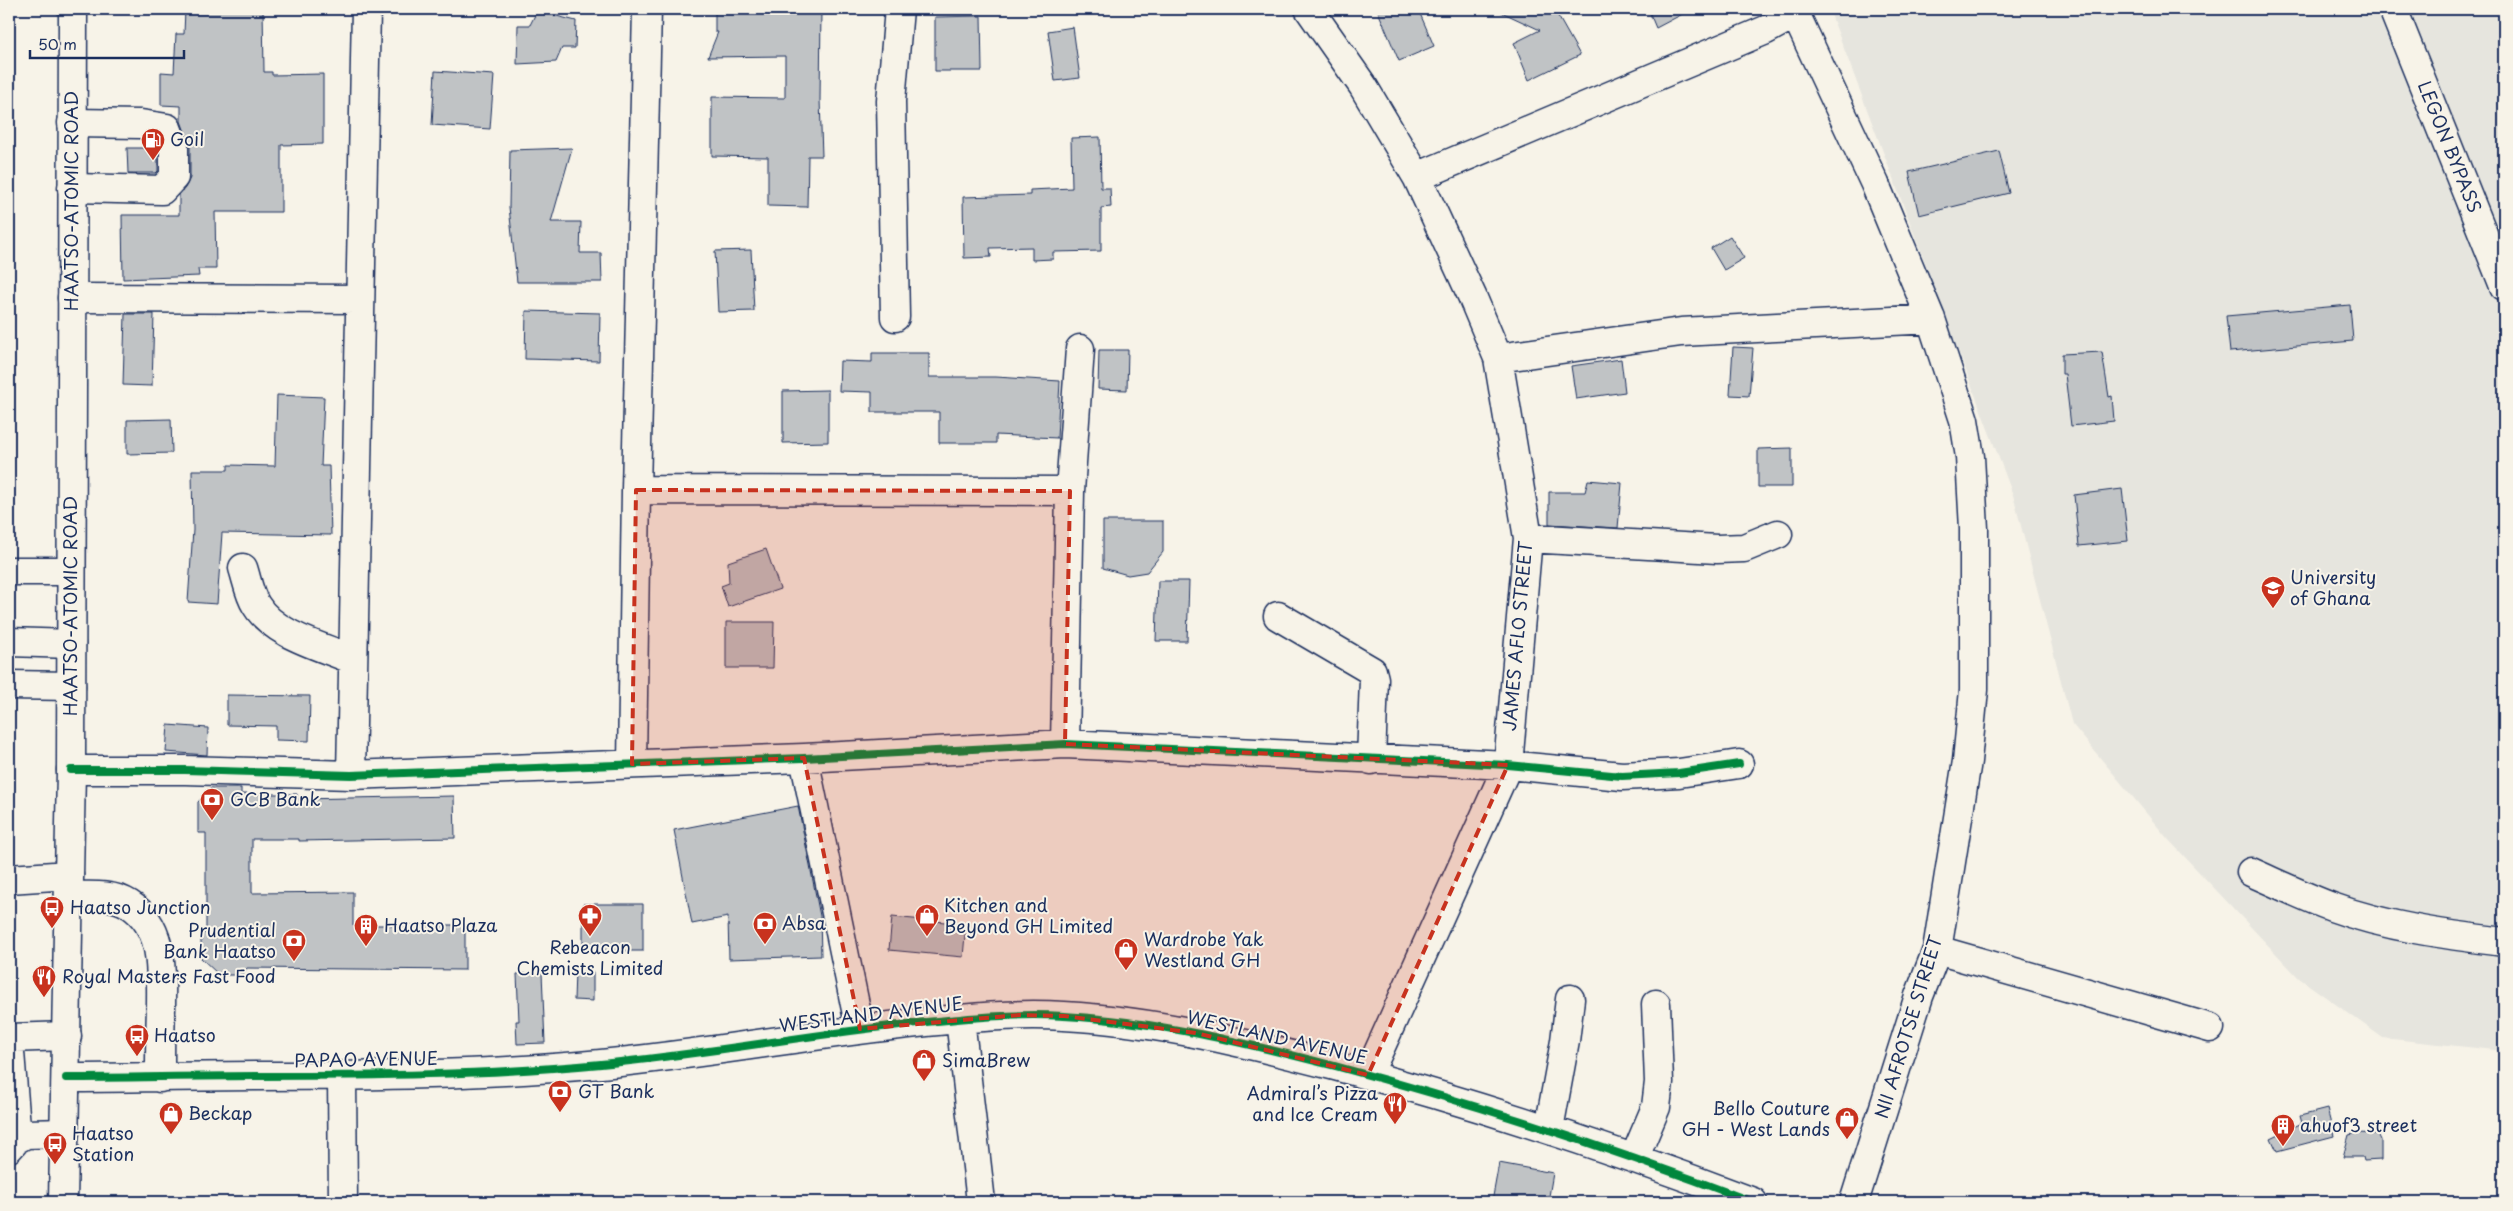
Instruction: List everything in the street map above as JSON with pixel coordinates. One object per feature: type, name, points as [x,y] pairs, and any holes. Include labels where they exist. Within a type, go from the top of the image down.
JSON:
[{"type":"street","name":"HAATSO-ATOMIC ROAD","points":[[62,1202],[65,1133],[71,770],[73,9]]},
{"type":"street","points":[[351,775],[366,9]]},
{"type":"street","points":[[632,764],[647,9]]},
{"type":"street","points":[[895,316],[891,101],[899,9]]},
{"type":"street","name":"JAMES AFLO STREET","points":[[1309,9],[1363,86],[1417,178],[1472,296],[1498,358],[1528,538],[1508,765],[1368,1075]]},
{"type":"street","name":"LEGON BYPASS","points":[[2393,9],[2504,286]]},
{"type":"street","points":[[1417,178],[1766,30],[1794,11]]},
{"type":"street","name":"NII AFROTSE STREET","points":[[1794,11],[1875,184],[1931,319],[1964,420],[1970,457],[1974,529],[1974,690],[1967,760],[1937,950],[1919,996],[1854,1202]]},
{"type":"street","points":[[72,123],[141,124],[167,128],[174,146],[174,177],[162,190],[72,188]]},
{"type":"street","points":[[72,298],[360,298]]},
{"type":"street","points":[[1498,358],[1681,332],[1931,319]]},
{"type":"street","points":[[1065,744],[1070,491],[1080,349]]},
{"type":"street","points":[[636,490],[1070,491]]},
{"type":"street","points":[[1528,538],[1717,549],[1744,548],[1778,534]]},
{"type":"street","points":[[243,568],[255,604],[264,615],[292,634],[353,660]]},
{"type":"street","points":[[9,571],[71,571]]},
{"type":"street","points":[[1278,616],[1372,671],[1374,679],[1371,760]]},
{"type":"street","points":[[9,642],[71,644]]},
{"type":"street","points":[[9,686],[71,686]]},
{"type":"street","points":[[71,770],[185,770],[351,775],[804,758],[1065,744],[1508,765],[1622,776],[1679,773],[1739,764]]},
{"type":"street","points":[[804,758],[860,1029]]},
{"type":"street","points":[[2252,872],[2333,907],[2380,921],[2456,936],[2504,942]]},
{"type":"street","points":[[9,879],[69,885],[128,903],[144,916],[155,935],[161,959],[147,1078]]},
{"type":"street","points":[[1937,950],[2210,1028]]},
{"type":"street","points":[[1549,1129],[1565,1041],[1570,998]]},
{"type":"street","points":[[1634,1159],[1656,1107],[1659,1082],[1656,1004]]},
{"type":"street","name":"WESTLAND AVENUE","points":[[597,1064],[695,1053],[860,1029],[960,1019],[1020,1015],[1064,1016],[1125,1022],[1196,1033],[1268,1048],[1368,1075],[1549,1129],[1753,1202]]},
{"type":"street","points":[[960,1019],[981,1202]]},
{"type":"street","points":[[13,1143],[9,1039],[66,1036]]},
{"type":"street","name":"PAPAO AVENUE","points":[[66,1078],[342,1077],[440,1074],[597,1064]]},
{"type":"street","points":[[342,1077],[343,1202]]},
{"type":"street","points":[[13,1143],[26,1134],[65,1133]]},
{"type":"highlighted area","points":[[636,490],[1070,491],[1065,744],[1508,765],[1368,1075],[1196,1033],[1064,1016],[1020,1015],[860,1029],[804,758],[632,764]]},
{"type":"shaded area","name":"University of Ghana","points":[[1829,9],[2504,9],[2504,1051],[2383,1038],[2299,978],[2167,838],[2072,724],[2013,495]]},
{"type":"building","points":[[185,9],[263,9],[264,72],[272,72],[272,75],[323,74],[323,144],[281,145],[281,212],[215,212],[216,269],[198,269],[199,276],[123,279],[122,215],[179,215],[179,195],[190,178],[190,146],[181,121],[181,106],[161,105],[161,72],[174,73],[176,34],[184,34]]},
{"type":"building","points":[[715,9],[821,9],[820,100],[822,156],[808,156],[807,207],[768,206],[768,157],[712,156],[712,97],[785,98],[785,56],[708,57],[718,32],[715,32]]},
{"type":"building","points":[[1377,9],[1418,9],[1434,46],[1399,61]]},
{"type":"building","points":[[1495,9],[1554,9],[1580,55],[1529,80],[1514,43],[1540,30]]},
{"type":"building","points":[[1648,9],[1692,9],[1656,28]]},
{"type":"building","points":[[537,11],[576,21],[575,48],[562,48],[556,62],[517,64],[518,25],[530,25]]},
{"type":"building","points":[[981,16],[982,71],[935,71],[935,17]]},
{"type":"building","points":[[1073,27],[1080,78],[1055,81],[1048,31]]},
{"type":"building","points":[[435,71],[494,75],[490,129],[432,125]]},
{"type":"building","points":[[1100,137],[1101,188],[1110,188],[1111,207],[1101,208],[1101,251],[1053,252],[1053,259],[1032,260],[1032,247],[990,248],[991,257],[964,258],[963,197],[1030,195],[1030,190],[1072,188],[1071,138]]},
{"type":"building","points":[[127,148],[158,148],[158,171],[156,173],[128,173]]},
{"type":"building","points":[[572,148],[551,222],[581,222],[580,253],[601,253],[602,282],[517,282],[509,207],[510,150]]},
{"type":"building","points":[[1999,151],[2009,193],[1919,215],[1909,172]]},
{"type":"building","points":[[1730,236],[1744,258],[1724,270],[1711,248]]},
{"type":"building","points":[[751,250],[754,311],[718,312],[715,251]]},
{"type":"building","points":[[2350,305],[2353,341],[2230,352],[2226,316]]},
{"type":"building","points":[[526,311],[600,313],[599,361],[525,359]]},
{"type":"building","points":[[125,314],[154,314],[152,386],[123,385]]},
{"type":"building","points":[[1733,347],[1753,348],[1749,396],[1730,395]]},
{"type":"building","points":[[1099,350],[1128,350],[1127,390],[1098,389]]},
{"type":"building","points":[[2102,352],[2109,397],[2112,396],[2114,421],[2071,426],[2065,374],[2062,374],[2062,354]]},
{"type":"building","points":[[872,353],[929,353],[929,377],[996,377],[1060,381],[1057,438],[996,435],[996,443],[939,443],[939,412],[872,412],[872,392],[839,391],[840,361],[872,362]]},
{"type":"building","points":[[1621,359],[1625,392],[1576,399],[1571,366]]},
{"type":"building","points":[[828,390],[828,442],[783,443],[783,391]]},
{"type":"building","points":[[277,395],[324,397],[321,466],[329,466],[331,535],[222,533],[217,604],[188,602],[193,530],[192,470],[228,470],[228,465],[275,466]]},
{"type":"building","points":[[171,419],[172,453],[127,454],[127,420]]},
{"type":"building","points":[[1792,448],[1792,487],[1758,487],[1758,449]]},
{"type":"building","points":[[1588,480],[1622,483],[1618,528],[1549,524],[1549,492],[1585,492]]},
{"type":"building","points":[[2122,489],[2128,541],[2079,546],[2074,495]]},
{"type":"building","points":[[1103,521],[1163,521],[1163,552],[1147,572],[1128,575],[1103,568]]},
{"type":"building","points":[[766,549],[780,589],[728,607],[721,586],[729,583],[728,562]]},
{"type":"building","points":[[1158,581],[1189,581],[1187,641],[1156,641]]},
{"type":"building","points":[[726,622],[774,622],[773,668],[726,668]]},
{"type":"building","points":[[227,695],[310,696],[309,741],[276,740],[276,726],[227,725]]},
{"type":"building","points":[[168,725],[208,728],[207,755],[166,752]]},
{"type":"building","points":[[211,788],[241,788],[241,794],[297,794],[297,799],[454,796],[455,838],[299,841],[299,839],[252,839],[252,893],[353,892],[353,925],[465,925],[465,970],[247,968],[242,975],[219,975],[201,958],[201,933],[206,933],[206,833],[198,833],[198,802]]},
{"type":"building","points":[[798,806],[820,916],[821,956],[729,959],[728,917],[692,924],[674,830]]},
{"type":"building","points":[[583,904],[643,904],[643,951],[583,951]]},
{"type":"building","points":[[892,917],[966,924],[963,957],[889,950]]},
{"type":"building","points":[[575,972],[593,972],[593,1001],[574,1000]]},
{"type":"building","points":[[542,973],[545,1043],[517,1044],[516,1021],[519,1021],[517,974]]},
{"type":"building","points":[[2327,1109],[2334,1136],[2277,1151],[2271,1138],[2302,1123],[2300,1116]]},
{"type":"building","points":[[2358,1133],[2378,1134],[2381,1140],[2381,1160],[2364,1161],[2363,1157],[2343,1157],[2349,1135]]},
{"type":"building","points":[[1499,1163],[1553,1173],[1548,1202],[1492,1202]]},
{"type":"cycle path","points":[[71,770],[185,770],[351,775],[804,758],[1065,744],[1508,765],[1622,776],[1679,773],[1739,764]]},
{"type":"cycle path","points":[[66,1078],[385,1075],[515,1071],[641,1060],[935,1021],[1009,1016],[1064,1016],[1133,1023],[1201,1034],[1335,1066],[1441,1096],[1546,1129],[1650,1164],[1753,1202]]},
{"type":"place","name":"Goil","points":[[153,161]]},
{"type":"place","name":"University of Ghana","points":[[2273,609]]},
{"type":"place","name":"GCB Bank","points":[[212,821]]},
{"type":"place","name":"Haatso Junction","points":[[52,929]]},
{"type":"place","name":"Rebeacon Chemists Limited","points":[[590,937]]},
{"type":"place","name":"Kitchen and Beyond GH Limited","points":[[927,937]]},
{"type":"place","name":"Absa","points":[[765,945]]},
{"type":"place","name":"Haatso Plaza","points":[[366,947]]},
{"type":"place","name":"Prudential Bank Haatso","points":[[294,962]]},
{"type":"place","name":"Wardrobe Yak Westland GH","points":[[1126,971]]},
{"type":"place","name":"Royal Masters Fast Food","points":[[44,998]]},
{"type":"place","name":"Haatso","points":[[137,1057]]},
{"type":"place","name":"SimaBrew","points":[[924,1082]]},
{"type":"place","name":"GT Bank","points":[[560,1113]]},
{"type":"place","name":"Admiral’s Pizza and Ice Cream","points":[[1395,1125]]},
{"type":"place","name":"Beckap","points":[[171,1135]]},
{"type":"place","name":"Bello Couture GH - West Lands","points":[[1847,1140]]},
{"type":"place","name":"ahuof3 street","points":[[2283,1147]]},
{"type":"place","name":"Haatso Station","points":[[55,1165]]}]
